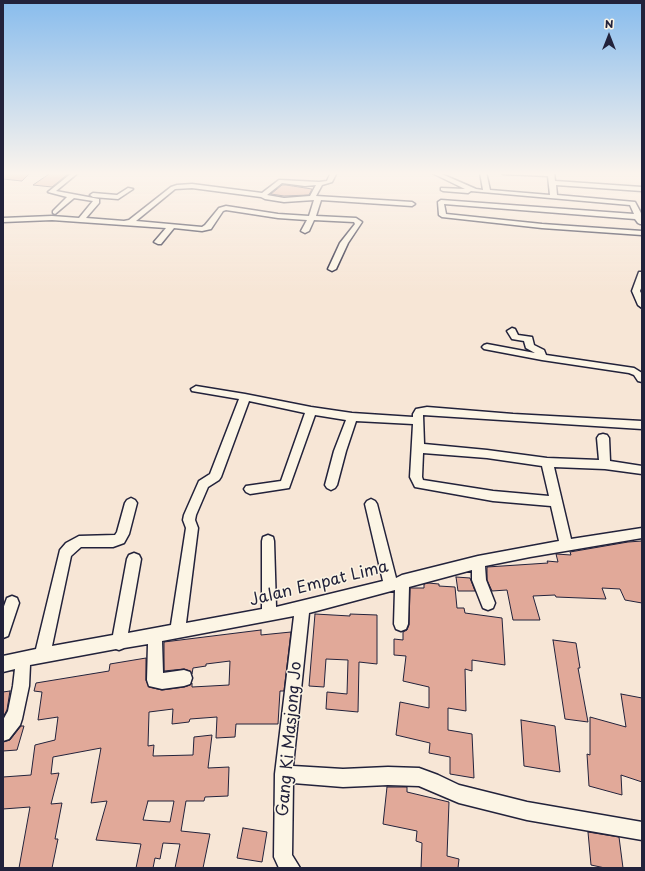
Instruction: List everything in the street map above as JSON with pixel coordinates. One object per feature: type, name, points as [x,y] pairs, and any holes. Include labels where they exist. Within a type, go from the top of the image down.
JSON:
[{"type":"street","points":[[81,220],[88,213]]},
{"type":"street","points":[[127,222],[131,221],[141,213]]},
{"type":"street","points":[[3,220],[41,218],[127,222],[199,230],[206,228],[218,213]]},
{"type":"street","points":[[256,213],[278,216],[351,219],[359,222],[344,243],[332,269]]},
{"type":"street","points":[[305,231],[313,213]]},
{"type":"street","points":[[442,213],[444,216],[542,226],[642,233],[640,217],[583,213]]},
{"type":"street","points":[[519,213],[542,226]]},
{"type":"street","points":[[158,242],[170,226]]},
{"type":"street","points":[[642,274],[636,291],[642,305]]},
{"type":"street","points":[[512,332],[515,337],[529,339],[529,346],[541,352],[542,357]]},
{"type":"street","points":[[488,348],[631,370],[642,379]]},
{"type":"street","points":[[196,389],[245,397],[311,411],[417,421]]},
{"type":"street","points":[[177,632],[192,528],[189,520],[190,514],[203,484],[215,477],[245,397]]},
{"type":"street","points":[[250,489],[285,485],[311,411]]},
{"type":"street","points":[[555,501],[493,496],[419,484],[416,477],[418,414],[420,412],[427,411],[513,418],[642,425]]},
{"type":"street","points":[[331,485],[340,451],[352,416]]},
{"type":"street","points":[[603,438],[605,465]]},
{"type":"street","points":[[418,448],[487,454],[546,462],[605,465],[642,470]]},
{"type":"street","points":[[546,462],[566,545]]},
{"type":"street","points":[[42,655],[67,550],[80,542],[113,541],[119,539],[123,534],[131,503]]},
{"type":"street","points":[[371,504],[397,583],[401,624]]},
{"type":"street","name":"Jalan Empat Lima","points":[[3,664],[42,655],[119,643],[269,615],[478,562],[566,545],[642,533]]},
{"type":"street","points":[[268,541],[269,615]]},
{"type":"street","points":[[119,643],[134,559]]},
{"type":"street","points":[[478,562],[479,580],[488,603]]},
{"type":"street","points":[[3,631],[12,603]]},
{"type":"street","name":"Gang Ki Masjong Jo","points":[[290,868],[283,857],[284,774],[302,607]]},
{"type":"street","points":[[155,636],[155,680],[162,681],[184,678]]},
{"type":"street","points":[[3,733],[14,719],[21,686],[22,660]]},
{"type":"street","points":[[284,774],[343,778],[388,776],[419,777],[432,781],[459,794],[527,811],[642,831]]},
{"type":"building","points":[[642,541],[642,603],[625,600],[620,589],[602,588],[606,599],[556,597],[555,595],[533,596],[540,620],[513,620],[507,590],[492,591],[487,580],[487,567],[548,563],[547,561],[558,562],[556,554],[571,555],[570,552]]},
{"type":"building","points":[[456,577],[470,578],[475,591],[458,591]]},
{"type":"building","points":[[424,584],[439,584],[439,586],[455,587],[457,608],[464,608],[465,613],[502,618],[505,665],[472,660],[472,671],[465,669],[466,711],[448,708],[448,730],[472,734],[474,778],[450,774],[450,757],[429,753],[430,743],[396,735],[400,702],[429,708],[429,687],[403,681],[406,656],[394,655],[394,639],[403,640],[403,632],[407,630],[409,625],[410,588],[424,588]]},
{"type":"building","points":[[315,614],[350,616],[350,614],[377,615],[377,664],[359,662],[358,712],[326,709],[327,692],[347,694],[348,660],[326,659],[324,687],[309,686]]},
{"type":"building","points":[[261,630],[261,635],[291,632],[284,691],[280,691],[278,724],[236,724],[235,737],[216,738],[217,717],[190,719],[189,722],[172,724],[173,709],[149,712],[148,746],[154,745],[153,756],[193,755],[194,737],[212,735],[208,768],[229,767],[228,796],[205,797],[204,801],[186,801],[181,831],[210,834],[203,868],[175,868],[180,844],[163,843],[160,859],[155,858],[153,868],[136,868],[141,844],[96,840],[107,801],[91,803],[101,748],[53,757],[51,774],[59,773],[51,804],[62,803],[55,839],[58,839],[52,868],[19,868],[30,807],[3,809],[3,777],[31,775],[35,745],[55,740],[58,717],[38,720],[42,692],[34,691],[36,683],[109,671],[110,664],[146,658],[146,680],[149,687],[162,690],[184,687],[192,683],[192,687],[229,685],[230,661],[206,664],[206,666],[193,668],[192,674],[190,671],[184,669],[164,671],[164,642]],"holes":[[[148,801],[174,801],[170,822],[143,820]]]},
{"type":"building","points":[[553,640],[576,643],[580,668],[578,668],[588,722],[565,719]]},
{"type":"building","points":[[10,691],[7,710],[3,717],[3,692]]},
{"type":"building","points":[[621,694],[642,698],[642,782],[621,775],[622,795],[589,786],[587,754],[590,755],[590,717],[626,727]]},
{"type":"building","points":[[521,720],[555,726],[560,772],[524,766]]},
{"type":"building","points":[[21,726],[24,726],[17,750],[3,751],[3,742],[10,740]]},
{"type":"building","points":[[387,787],[407,787],[407,792],[449,802],[447,856],[459,859],[458,868],[421,868],[422,843],[416,841],[417,831],[383,824]]},
{"type":"building","points":[[243,828],[267,832],[262,862],[237,858]]},
{"type":"building","points":[[588,832],[619,837],[623,868],[605,868],[591,865]]}]
